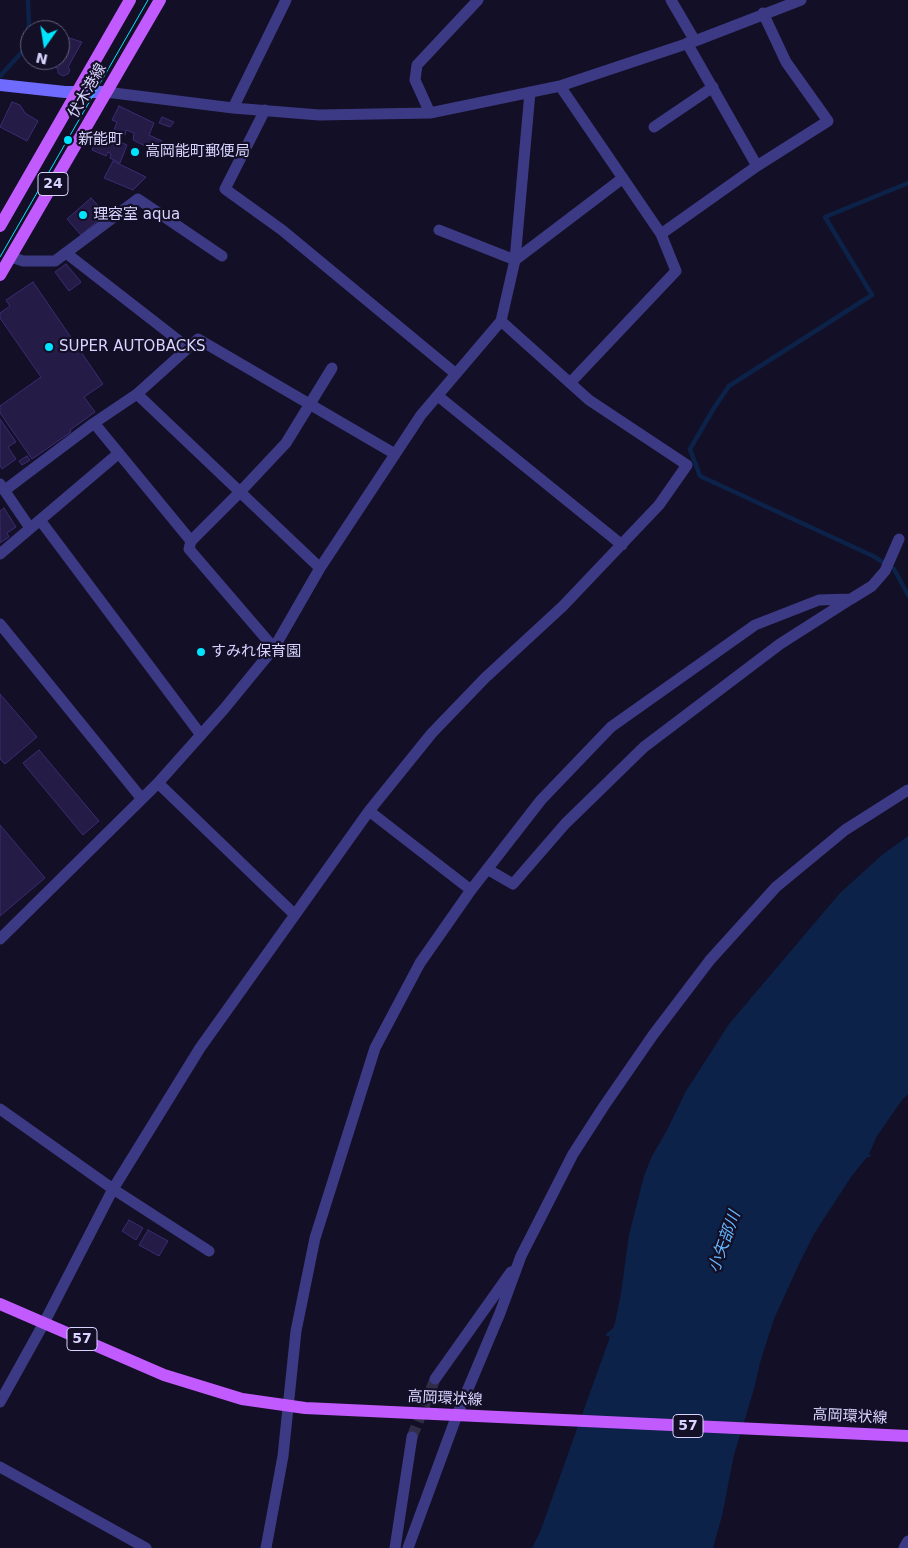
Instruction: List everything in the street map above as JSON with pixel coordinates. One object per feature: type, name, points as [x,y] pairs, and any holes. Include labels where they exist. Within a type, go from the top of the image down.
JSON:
[{"type":"main road","name":"伏木港線","points":[[0,226],[130,0]]},
{"type":"main road","name":"伏木港線","points":[[0,275],[160,0]]},
{"type":"main road","points":[[0,85],[65,92],[106,92]]},
{"type":"main road","name":"高岡環状線","points":[[0,1304],[164,1375],[251,1400],[305,1408],[908,1436]]},
{"type":"street","points":[[233,108],[286,0]]},
{"type":"street","points":[[430,113],[415,80],[417,65],[478,0]]},
{"type":"street","points":[[671,0],[713,87],[757,166]]},
{"type":"street","points":[[106,92],[233,108],[319,115],[430,113],[560,86],[691,42],[800,0]]},
{"type":"street","points":[[661,234],[757,166],[828,121],[786,62],[763,13]]},
{"type":"street","points":[[560,86],[661,234],[676,272],[570,383]]},
{"type":"street","points":[[654,127],[713,87]]},
{"type":"street","points":[[0,939],[158,783],[274,648],[320,568],[421,415],[501,321],[515,260],[530,92]]},
{"type":"street","points":[[265,110],[225,189],[282,230],[456,374]]},
{"type":"street","points":[[515,260],[623,178]]},
{"type":"street","points":[[10,257],[23,261],[55,261],[138,200],[222,256]]},
{"type":"street","points":[[439,230],[515,260]]},
{"type":"street","points":[[66,253],[187,347]]},
{"type":"street","points":[[0,1402],[44,1323],[114,1189],[200,1048],[369,811],[432,733],[485,678],[563,606],[622,546],[659,505],[687,465],[589,400],[501,321]]},
{"type":"street","points":[[30,528],[2,487],[137,394],[198,339],[395,454]]},
{"type":"street","points":[[274,648],[189,549],[191,541],[286,443],[332,368]]},
{"type":"street","points":[[137,394],[320,568]]},
{"type":"street","points":[[438,396],[622,546]]},
{"type":"street","points":[[94,423],[191,541]]},
{"type":"street","points":[[0,554],[119,453]]},
{"type":"street","points":[[40,520],[201,735]]},
{"type":"street","points":[[487,869],[512,884],[565,824],[644,747],[780,644],[872,586],[885,571],[899,539]]},
{"type":"street","points":[[266,1548],[283,1456],[296,1331],[315,1238],[375,1048],[420,963],[471,890],[542,800],[612,727],[755,625],[819,600],[851,599]]},
{"type":"street","points":[[0,624],[142,799]]},
{"type":"street","points":[[158,783],[294,914]]},
{"type":"street","points":[[435,1379],[491,1302],[521,1256],[573,1154],[653,1035],[710,960],[776,887],[845,830],[908,790]]},
{"type":"street","points":[[369,811],[471,890]]},
{"type":"street","points":[[0,1109],[114,1189],[209,1251]]},
{"type":"street","points":[[408,1548],[462,1415],[521,1256]]},
{"type":"street","points":[[395,1548],[412,1437]]},
{"type":"street","points":[[0,1467],[146,1548]]},
{"type":"street","points":[[904,1548],[908,1541]]},
{"type":"water","name":"小矢部川","points":[[908,836],[908,1094],[877,1136],[869,1154],[871,1155],[870,1157],[867,1157],[851,1177],[814,1234],[774,1319],[734,1455],[722,1516],[713,1548],[532,1548],[540,1532],[610,1337],[605,1335],[613,1328],[615,1323],[629,1235],[644,1176],[652,1156],[686,1091],[729,1024],[840,893],[882,855]]},
{"type":"building","points":[[70,38],[82,42],[70,63]]},
{"type":"building","points":[[58,70],[70,70],[68,74],[63,76],[58,73]]},
{"type":"building","points":[[12,102],[20,105],[25,113],[38,121],[27,141],[0,127]]},
{"type":"building","points":[[119,106],[154,123],[149,135],[162,141],[157,152],[133,140],[134,133],[126,130],[125,135],[114,130],[117,122],[112,120]]},
{"type":"building","points":[[162,117],[174,122],[170,127],[159,123]]},
{"type":"building","points":[[99,133],[127,145],[120,163],[110,158],[111,154],[108,152],[106,156],[92,150]]},
{"type":"building","points":[[113,161],[146,177],[133,190],[104,178]]},
{"type":"building","points":[[91,198],[106,214],[81,235],[67,219]]},
{"type":"building","points":[[66,264],[81,282],[69,291],[55,272]]},
{"type":"building","name":"SUPER AUTOBACKS","points":[[33,282],[103,384],[84,397],[95,412],[70,430],[71,432],[32,459],[0,413],[0,406],[41,377],[0,318],[0,313],[10,306],[6,300]]},
{"type":"building","points":[[0,419],[16,442],[8,447],[16,459],[2,469],[0,465]]},
{"type":"building","points":[[27,456],[30,460],[22,465],[19,461]]},
{"type":"building","points":[[4,508],[16,527],[7,533],[9,537],[0,543],[0,511]]},
{"type":"building","points":[[0,694],[37,737],[5,764],[0,759]]},
{"type":"building","points":[[39,750],[99,821],[83,835],[23,763]]},
{"type":"building","points":[[0,825],[45,878],[0,916]]},
{"type":"building","points":[[129,1220],[143,1228],[136,1240],[122,1231]]},
{"type":"building","points":[[148,1230],[168,1241],[159,1256],[139,1245]]},
{"type":"waterway","points":[[0,76],[22,52],[29,25],[28,0]]},
{"type":"waterway","points":[[908,183],[825,217],[872,295],[729,386],[690,449],[700,476],[873,556],[894,569],[908,595]]},
{"type":"tunnel","points":[[412,1437],[435,1379]]},
{"type":"tram line","points":[[0,257],[148,0]]},
{"type":"place","name":"新能町","points":[[68,140]]},
{"type":"place","name":"高岡能町郵便局","points":[[135,152]]},
{"type":"place","name":"理容室 aqua","points":[[83,215]]},
{"type":"place","name":"SUPER AUTOBACKS","points":[[49,347]]},
{"type":"place","name":"すみれ保育園","points":[[201,652]]}]
